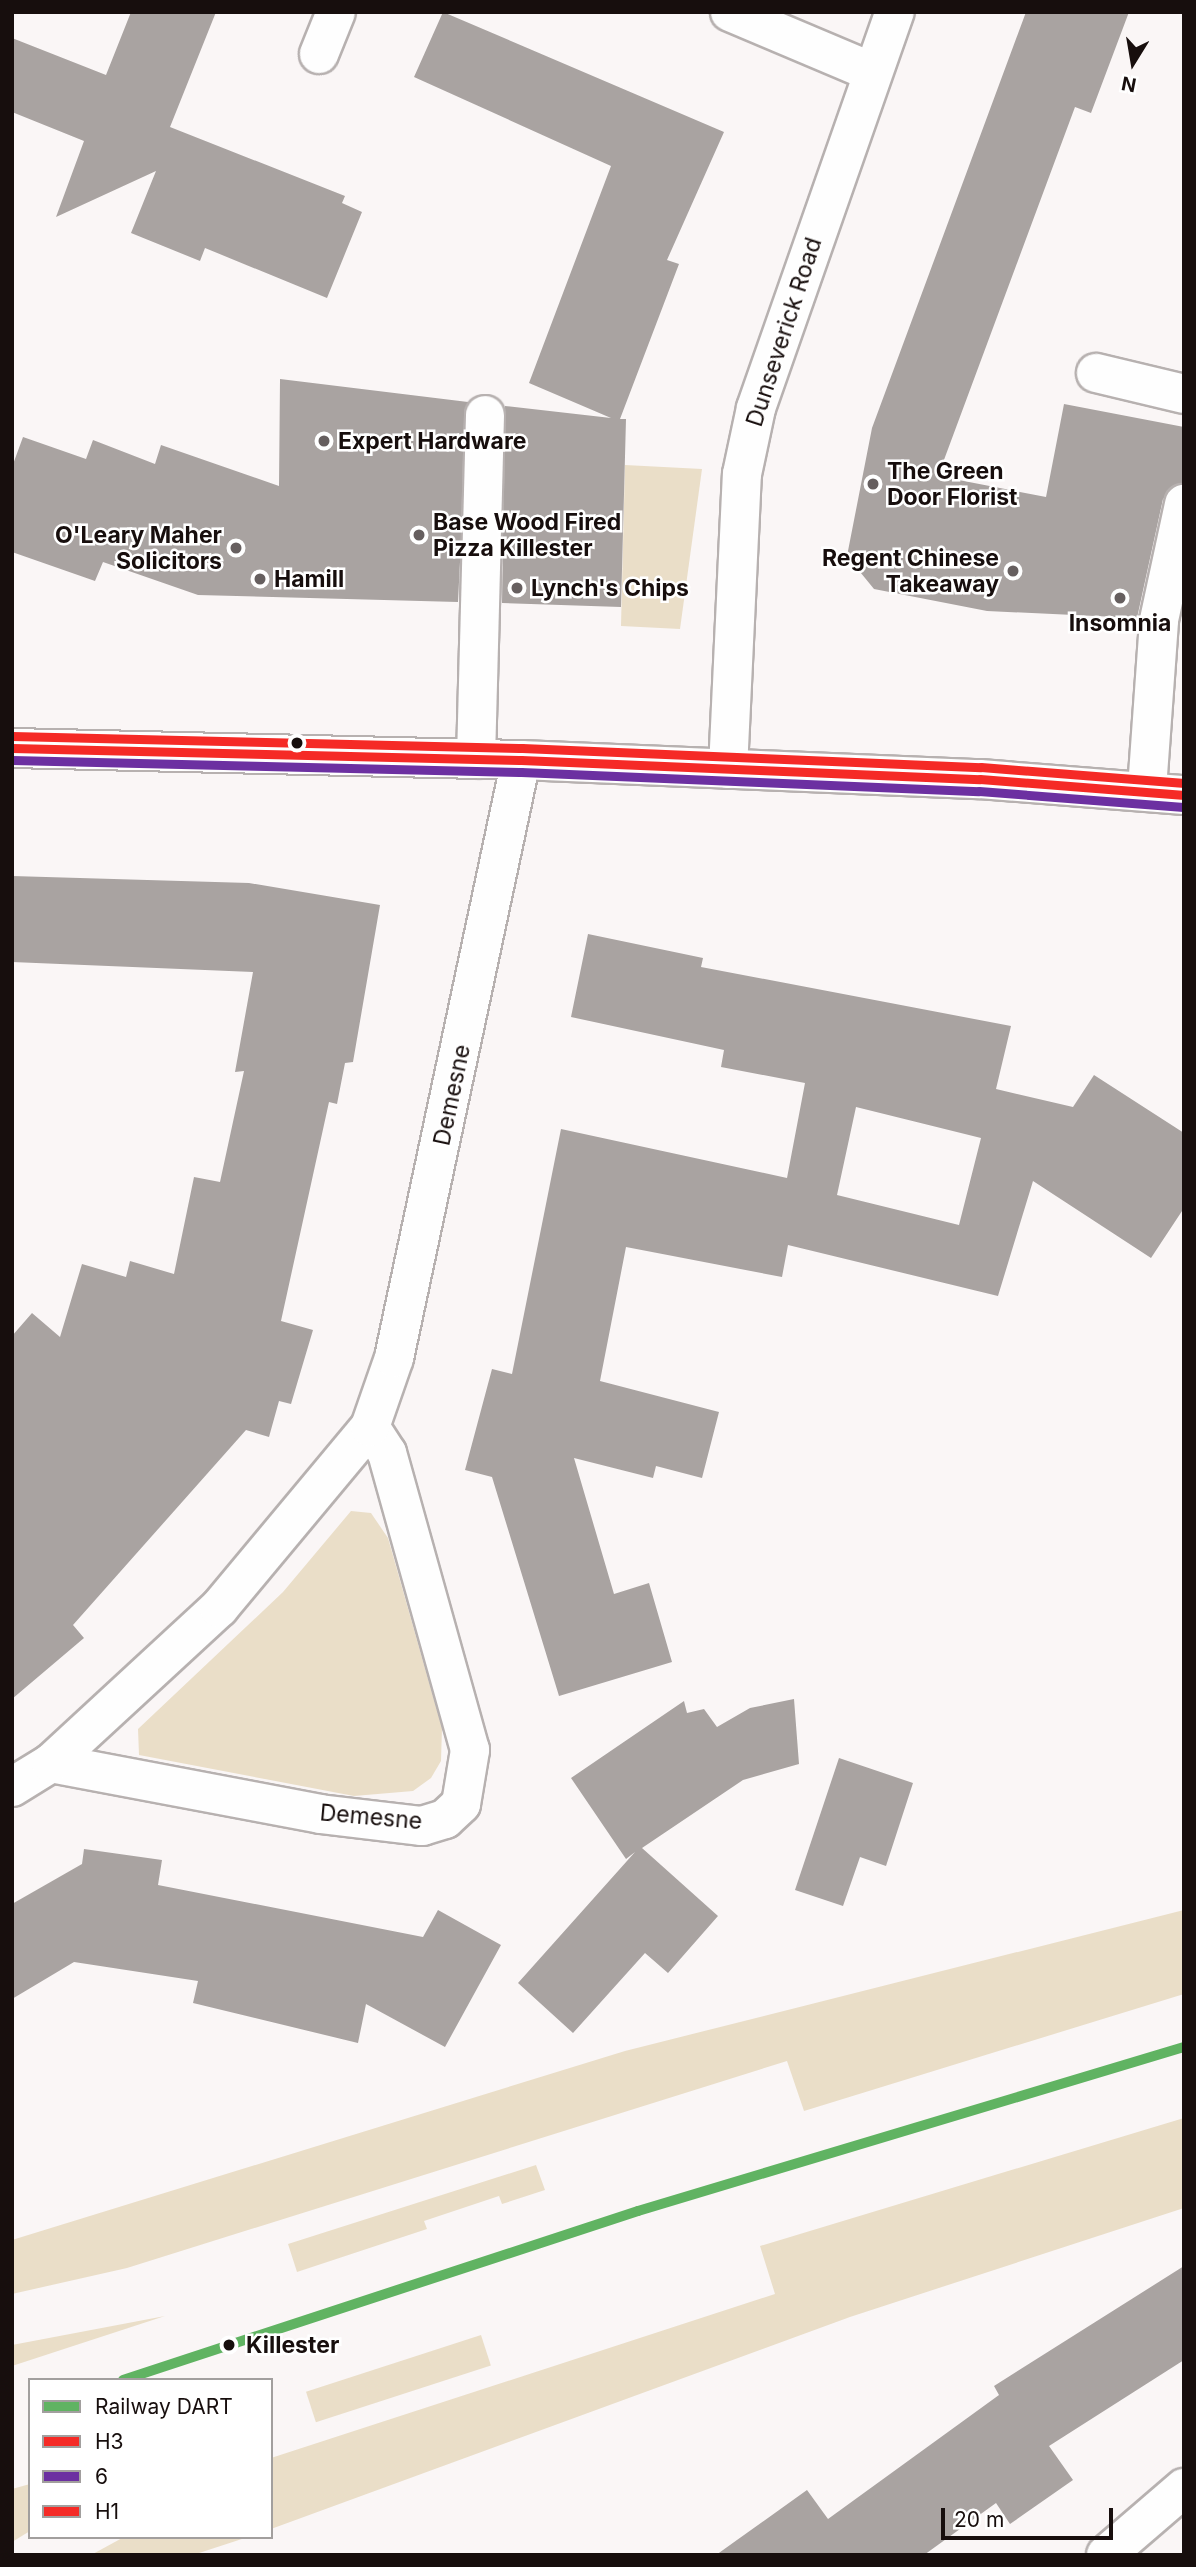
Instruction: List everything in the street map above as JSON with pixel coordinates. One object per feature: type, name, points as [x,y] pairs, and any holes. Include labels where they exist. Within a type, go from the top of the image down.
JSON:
[{"type":"street","points":[[319,54],[336,12]]},
{"type":"street","points":[[730,12],[872,72]]},
{"type":"street","name":"Dunseverick Road","points":[[728,769],[742,474],[753,421],[895,12]]},
{"type":"street","points":[[1096,373],[1184,394]]},
{"type":"street","points":[[476,759],[485,415]]},
{"type":"street","points":[[12,748],[521,760],[1165,792],[1158,620],[1184,504]]},
{"type":"street","name":"Demesne","points":[[12,1787],[51,1763],[219,1608],[370,1427],[394,1358],[521,760]]},
{"type":"street","name":"Demesne","points":[[51,1763],[320,1814],[422,1826],[445,1819],[461,1804],[470,1750],[387,1453],[370,1427]]},
{"type":"street","points":[[1106,2555],[1184,2488]]},
{"type":"shaded area","points":[[625,465],[702,469],[680,629],[621,626]]},
{"type":"shaded area","points":[[351,1511],[371,1513],[388,1538],[442,1728],[441,1761],[431,1778],[413,1791],[354,1796],[139,1755],[138,1729],[283,1592]]},
{"type":"shaded area","points":[[1184,1910],[1184,1994],[804,2111],[787,2061],[127,2268],[12,2294],[12,2240],[625,2051]]},
{"type":"shaded area","points":[[1184,2118],[1184,2208],[850,2317],[273,2528],[273,2457],[775,2294],[760,2246]]},
{"type":"shaded area","points":[[536,2165],[545,2190],[502,2204],[499,2196],[424,2221],[427,2229],[297,2272],[288,2244]]},
{"type":"shaded area","points":[[165,2316],[12,2366],[12,2345]]},
{"type":"shaded area","points":[[481,2335],[491,2365],[316,2422],[306,2392]]},
{"type":"shaded area","points":[[28,2485],[28,2532],[12,2542],[12,2489]]},
{"type":"shaded area","points":[[120,2539],[242,2539],[193,2555],[91,2555]]},
{"type":"building","points":[[131,12],[216,12],[170,127],[345,196],[342,203],[362,212],[327,298],[205,248],[200,261],[131,233],[156,171],[56,217],[84,141],[12,112],[12,38],[106,75]]},
{"type":"building","points":[[443,12],[724,132],[667,260],[679,264],[620,419],[626,419],[621,607],[502,603],[505,406],[611,418],[529,383],[611,166],[414,77]]},
{"type":"building","points":[[1026,12],[1129,12],[1091,113],[1075,107],[938,476],[1046,497],[1064,404],[1184,427],[1184,483],[1163,499],[1137,618],[987,611],[874,589],[847,556],[872,428]]},
{"type":"building","points":[[280,379],[468,402],[458,602],[198,595],[103,562],[95,581],[12,552],[12,467],[23,437],[86,459],[93,440],[155,464],[161,445],[279,486]]},
{"type":"building","points":[[12,876],[249,883],[380,905],[353,1062],[345,1063],[337,1104],[329,1102],[281,1321],[313,1330],[291,1404],[279,1401],[269,1437],[246,1430],[73,1625],[84,1638],[12,1699],[12,1336],[32,1313],[60,1337],[82,1264],[126,1277],[130,1261],[174,1274],[194,1177],[220,1182],[244,1071],[235,1072],[253,972],[12,962]]},
{"type":"building","points":[[588,934],[703,958],[701,967],[1011,1026],[996,1089],[1073,1107],[1094,1075],[1184,1133],[1184,1208],[1151,1258],[1033,1181],[998,1296],[788,1245],[782,1277],[626,1247],[600,1381],[719,1412],[702,1478],[656,1466],[653,1478],[574,1458],[614,1594],[649,1583],[672,1662],[559,1696],[492,1477],[465,1470],[492,1369],[512,1374],[561,1129],[787,1178],[805,1083],[721,1067],[724,1050],[571,1017]],"holes":[[[856,1107],[981,1138],[959,1225],[837,1195]]]},
{"type":"building","points":[[794,1699],[799,1764],[743,1780],[642,1848],[718,1916],[668,1973],[645,1953],[573,2033],[518,1983],[635,1852],[626,1859],[571,1778],[684,1701],[687,1713],[704,1709],[717,1727],[750,1708]]},
{"type":"building","points":[[839,1758],[913,1783],[886,1866],[860,1857],[843,1906],[795,1890]]},
{"type":"building","points":[[84,1849],[162,1860],[158,1885],[423,1937],[438,1910],[501,1945],[445,2047],[366,2004],[358,2043],[193,2003],[198,1981],[74,1962],[12,1999],[12,1904],[82,1864]]},
{"type":"building","points":[[1184,2266],[1184,2360],[1049,2446],[1073,2480],[1010,2524],[996,2503],[924,2555],[716,2555],[807,2490],[828,2519],[999,2395],[994,2386]]},
{"type":"rail line","name":"DART","points":[[129,2378],[638,2211],[1184,2047]]},
{"type":"transit line","name":"H1","points":[[12,736],[522,748],[981,767],[1184,783]]},
{"type":"transit line","name":"H3","points":[[12,748],[521,760],[980,779],[1184,795]]},
{"type":"transit line","name":"6","points":[[12,760],[521,772],[979,791],[1183,807]]},
{"type":"place","name":"Expert Hardware","points":[[324,441]]},
{"type":"place","name":"The Green Door Florist","points":[[873,484]]},
{"type":"place","name":"Base Wood Fired Pizza Killester","points":[[419,535]]},
{"type":"place","name":"O'Leary Maher Solicitors","points":[[236,548]]},
{"type":"place","name":"Regent Chinese Takeaway","points":[[1013,571]]},
{"type":"place","name":"Hamill","points":[[260,579]]},
{"type":"place","name":"Lynch's Chips","points":[[517,588]]},
{"type":"place","name":"Insomnia","points":[[1120,598]]},
{"type":"place","name":"Killester","points":[[229,2345]]}]
